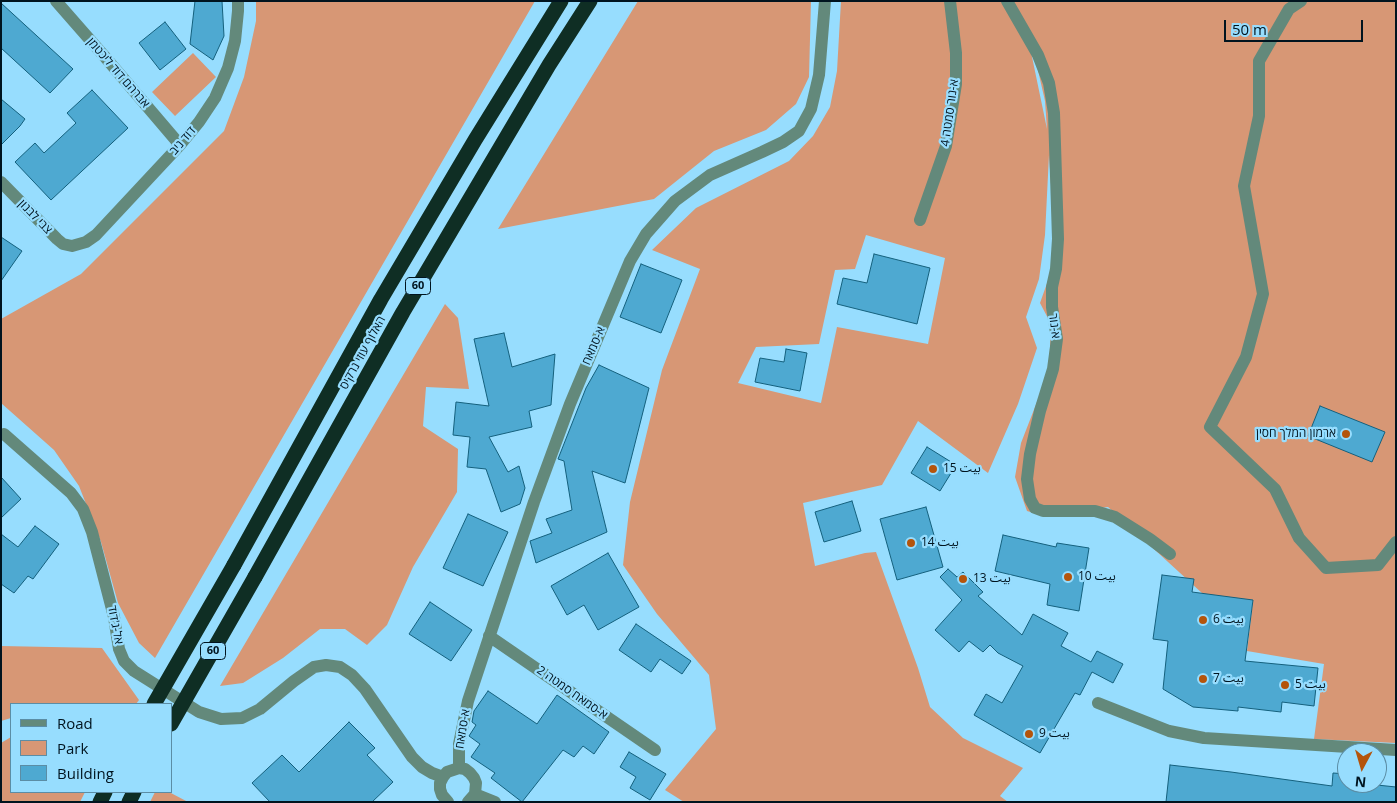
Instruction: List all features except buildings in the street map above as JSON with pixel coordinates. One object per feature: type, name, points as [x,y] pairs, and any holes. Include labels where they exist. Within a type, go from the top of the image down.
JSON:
[{"type":"highway","name":"האלוף עוזי נרקיס","points":[[155,703],[234,565],[386,291],[560,1]]},
{"type":"highway","name":"האלוף עוזי נרקיס","points":[[172,722],[412,296],[549,65],[590,1]]},
{"type":"street","name":"אברהם דוד ליכטמן","points":[[56,1],[180,145]]},
{"type":"street","name":"דוד ניב","points":[[72,246],[86,242],[96,235],[199,122],[215,98],[228,68],[235,41],[238,1]]},
{"type":"street","name":"א-סמאח","points":[[458,768],[459,744],[468,701],[534,502],[570,404],[630,261],[646,234],[675,201],[710,175],[783,142],[799,131],[811,109],[818,75],[825,1]]},
{"type":"street","name":"א-נור סמטה 4","points":[[920,220],[946,146],[956,84],[956,53],[950,1]]},
{"type":"street","name":"א-נור","points":[[1007,1],[1038,54],[1049,83],[1054,113],[1058,239],[1056,269],[1052,287],[1052,307],[1057,339],[1054,370],[1040,412],[1030,454],[1027,479],[1030,499],[1035,508],[1042,511],[1095,511],[1115,517],[1170,554]]},
{"type":"street","points":[[1301,1],[1289,9],[1259,61],[1259,116],[1244,186],[1263,294],[1246,357],[1210,427],[1275,489],[1299,538],[1326,568],[1378,565],[1396,542]]},
{"type":"street","name":"צבי לבנון","points":[[1,182],[57,239],[63,244],[72,246]]},
{"type":"street","name":"אל-ג'דוד","points":[[4,434],[71,493],[83,509],[92,532],[114,617],[119,649],[124,661],[134,671],[199,712],[220,719],[242,718],[260,709],[314,667],[326,665],[340,667],[352,675],[365,689],[402,744],[417,762],[432,773],[442,777]]},
{"type":"street","name":"א-סמאח סמטה 2","points":[[489,636],[655,750]]},
{"type":"street","points":[[1098,703],[1169,731],[1204,738],[1396,750]]},
{"type":"street","points":[[448,802],[442,795],[440,783],[442,777],[447,772],[458,768],[470,772],[474,778],[476,783],[472,798],[495,802]]},
{"type":"green space","points":[[256,1],[535,1],[155,658],[139,643],[118,603],[101,542],[79,486],[54,450],[1,403],[1,319],[81,274],[224,131],[244,77],[256,21]]},
{"type":"green space","points":[[638,1],[811,1],[809,77],[796,104],[766,130],[714,151],[654,199],[498,229]]},
{"type":"green space","points":[[841,1],[1003,1],[1031,52],[1047,129],[1045,101],[1034,53],[1005,1],[1396,1],[1396,743],[1314,739],[1324,664],[1247,651],[1253,601],[1203,594],[1108,507],[1044,516],[1027,511],[1015,477],[1021,443],[1049,371],[1051,324],[1040,303],[1056,258],[1049,155],[1045,235],[1039,279],[1026,317],[1037,348],[1018,404],[988,473],[918,421],[882,485],[803,503],[815,566],[876,552],[930,707],[963,738],[1023,768],[1000,796],[1008,802],[684,802],[665,790],[716,729],[709,675],[657,614],[623,565],[630,502],[662,370],[700,269],[652,250],[696,208],[789,161],[813,136],[830,107],[837,71]],"holes":[[[866,235],[945,258],[928,344],[837,327],[821,403],[738,383],[756,347],[819,344],[835,270],[855,269]]]},
{"type":"green space","points":[[193,53],[216,77],[175,116],[152,92]]},
{"type":"green space","points":[[445,304],[458,318],[469,389],[426,387],[423,426],[458,449],[457,492],[413,567],[387,625],[367,645],[345,629],[320,629],[283,658],[243,683],[220,686]]},
{"type":"green space","points":[[1,646],[102,648],[139,700],[137,703],[10,703],[10,718],[1,721]]},
{"type":"green space","points":[[10,738],[10,793],[84,793],[80,802],[1,802],[1,743]]},
{"type":"green space","points":[[154,793],[171,793],[188,802],[150,802]]},
{"type":"place","name":"ארמון המלך חסין","points":[[1346,434]]},
{"type":"place","name":"بيت 15","points":[[933,469]]},
{"type":"place","name":"بيت 14","points":[[911,543]]},
{"type":"place","name":"بيت 10","points":[[1068,577]]},
{"type":"place","name":"بيت 13","points":[[963,579]]},
{"type":"place","name":"بيت 6","points":[[1203,620]]},
{"type":"place","name":"بيت 7","points":[[1203,679]]},
{"type":"place","name":"بيت 5","points":[[1285,685]]},
{"type":"place","name":"بيت 9","points":[[1029,734]]}]
